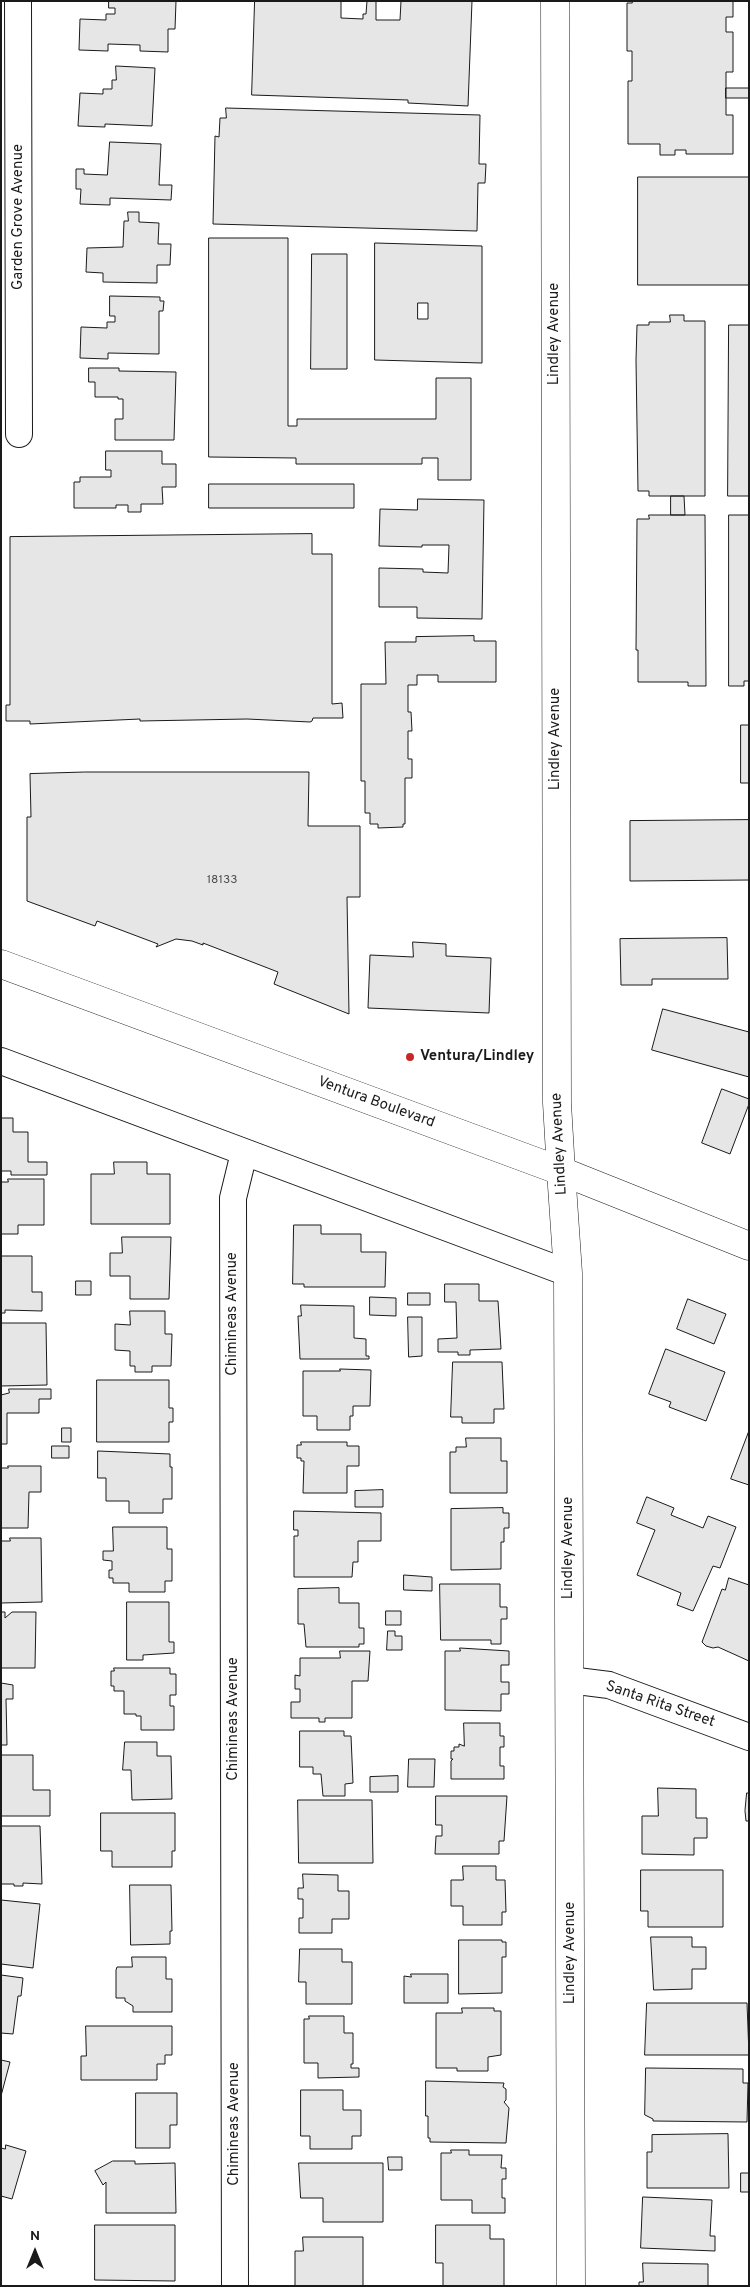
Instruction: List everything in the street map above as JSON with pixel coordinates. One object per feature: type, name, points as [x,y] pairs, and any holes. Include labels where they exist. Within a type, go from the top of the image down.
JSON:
[{"type":"main road","name":"Lindley Avenue","points":[[555,1],[557,1103],[568,1273],[571,2286]]},
{"type":"main road","name":"Ventura Boulevard","points":[[1,964],[561,1171],[749,1246]]},
{"type":"street","name":"Garden Grove Avenue","points":[[18,1],[19,434]]},
{"type":"street","points":[[1,1061],[568,1273]]},
{"type":"street","name":"Chimineas Avenue","points":[[235,2286],[233,1198],[244,1153]]},
{"type":"street","name":"Santa Rita Street","points":[[569,1680],[609,1685],[749,1737]]},
{"type":"building","points":[[109,1],[176,1],[175,29],[168,29],[168,52],[140,51],[140,45],[108,44],[108,51],[79,50],[80,19],[106,20],[106,14],[115,14],[115,8],[109,8]]},
{"type":"building","points":[[255,1],[341,1],[341,18],[363,19],[363,14],[366,14],[367,1],[376,1],[376,20],[400,20],[401,1],[472,1],[468,106],[408,103],[408,100],[252,95]]},
{"type":"building","points":[[632,1],[733,1],[733,17],[726,17],[726,32],[733,32],[733,72],[726,72],[726,115],[733,115],[733,154],[686,154],[686,150],[675,150],[675,155],[660,155],[660,144],[628,144],[628,81],[632,81],[632,51],[627,51],[627,3],[632,3]]},
{"type":"building","points":[[116,66],[155,68],[152,126],[105,124],[105,127],[78,126],[80,93],[103,94],[103,89],[112,89],[112,80],[116,80]]},
{"type":"building","points":[[726,88],[749,88],[749,98],[726,98]]},
{"type":"building","points":[[226,108],[480,115],[479,164],[486,164],[485,183],[478,183],[477,231],[213,224],[215,136],[219,137],[220,118],[226,118]]},
{"type":"building","points":[[110,142],[161,144],[159,185],[172,185],[171,200],[110,198],[110,205],[80,204],[81,189],[76,189],[76,169],[84,169],[84,174],[107,175]]},
{"type":"building","points":[[638,177],[749,177],[749,285],[638,285]]},
{"type":"building","points":[[128,212],[139,212],[139,222],[159,223],[158,244],[171,244],[170,265],[157,265],[157,283],[103,282],[103,273],[86,272],[87,248],[123,247],[124,221],[128,221]]},
{"type":"building","points":[[209,238],[288,238],[288,426],[297,426],[297,419],[436,419],[436,378],[471,378],[471,480],[438,480],[438,458],[422,458],[422,464],[296,464],[296,458],[209,457]]},
{"type":"building","points":[[375,243],[482,246],[482,363],[375,360]],"holes":[[[418,303],[428,303],[428,319],[418,319]]]},
{"type":"building","points":[[312,254],[347,254],[347,369],[311,369]]},
{"type":"building","points":[[110,296],[160,297],[160,301],[164,301],[163,311],[159,311],[159,354],[108,353],[108,359],[80,358],[81,327],[107,328],[107,322],[115,322],[115,316],[110,316]]},
{"type":"building","points":[[670,315],[684,315],[684,321],[705,321],[705,496],[649,496],[649,491],[638,491],[637,325],[649,325],[649,322],[670,322]]},
{"type":"building","points":[[729,325],[749,325],[749,496],[728,496]]},
{"type":"building","points":[[89,368],[119,368],[119,371],[176,372],[174,440],[115,440],[115,419],[123,419],[123,399],[118,399],[118,397],[95,397],[95,382],[89,382]]},
{"type":"building","points":[[106,451],[162,451],[162,464],[176,464],[176,487],[162,487],[163,504],[141,504],[141,512],[128,512],[128,505],[116,505],[116,508],[74,508],[74,482],[80,482],[80,477],[111,477],[111,470],[106,470]]},
{"type":"building","points":[[209,484],[354,484],[354,508],[209,508]]},
{"type":"building","points":[[671,496],[684,496],[685,515],[671,515]]},
{"type":"building","points":[[418,499],[484,500],[482,619],[417,618],[417,607],[379,607],[379,568],[423,569],[423,572],[448,573],[449,545],[422,545],[422,547],[379,546],[380,509],[417,510]]},
{"type":"building","points":[[649,515],[705,515],[706,686],[688,686],[688,682],[638,682],[638,650],[636,650],[637,519],[649,519]]},
{"type":"building","points":[[729,515],[749,515],[749,681],[744,681],[744,686],[729,686]]},
{"type":"building","points":[[312,534],[312,554],[332,554],[332,704],[342,703],[343,718],[313,718],[310,722],[247,719],[140,721],[140,719],[30,724],[30,721],[6,721],[6,705],[10,705],[10,537]]},
{"type":"building","points":[[474,636],[474,641],[496,641],[496,682],[438,682],[438,675],[417,675],[417,685],[408,685],[408,712],[411,712],[412,731],[408,731],[408,759],[412,759],[412,778],[405,778],[405,824],[403,824],[403,827],[378,828],[378,824],[370,824],[370,813],[365,813],[365,781],[361,781],[361,684],[386,684],[385,642],[416,642],[416,637]]},
{"type":"building","points":[[741,725],[749,725],[749,783],[741,783]]},
{"type":"building","points":[[85,772],[309,772],[308,826],[360,826],[360,897],[347,897],[349,1014],[274,984],[278,972],[203,943],[203,945],[192,941],[176,939],[156,947],[158,944],[97,921],[95,926],[27,901],[27,817],[31,817],[30,774]]},
{"type":"building","points":[[749,820],[749,880],[630,881],[630,821]]},
{"type":"building","points":[[727,938],[728,979],[652,979],[652,985],[621,985],[620,939]]},
{"type":"building","points":[[413,942],[446,944],[446,956],[491,958],[489,1013],[368,1008],[370,955],[413,957]]},
{"type":"building","points":[[663,1009],[749,1032],[749,1077],[652,1050]]},
{"type":"building","points":[[722,1089],[749,1099],[749,1104],[730,1154],[702,1143]]},
{"type":"building","points":[[1,1118],[13,1118],[13,1132],[28,1132],[28,1162],[47,1162],[47,1175],[11,1175],[11,1171],[1,1171]]},
{"type":"building","points":[[114,1162],[147,1162],[147,1174],[170,1174],[170,1224],[91,1224],[91,1174],[114,1174]]},
{"type":"building","points":[[8,1179],[44,1179],[44,1225],[18,1225],[18,1234],[1,1234],[1,1182],[8,1182]]},
{"type":"building","points":[[294,1225],[321,1225],[321,1234],[361,1234],[361,1252],[386,1252],[385,1287],[304,1287],[304,1284],[293,1284]]},
{"type":"building","points":[[122,1237],[171,1237],[169,1299],[130,1299],[130,1276],[110,1276],[110,1253],[122,1253]]},
{"type":"building","points":[[1,1256],[32,1256],[32,1292],[42,1292],[42,1311],[5,1310],[5,1313],[1,1313]]},
{"type":"building","points":[[76,1281],[91,1281],[91,1295],[76,1295]]},
{"type":"building","points":[[445,1284],[479,1284],[479,1301],[498,1301],[501,1349],[470,1350],[470,1355],[458,1355],[458,1352],[438,1352],[438,1339],[457,1338],[456,1302],[445,1302]]},
{"type":"building","points":[[408,1293],[430,1293],[430,1305],[408,1305]]},
{"type":"building","points":[[370,1297],[396,1298],[396,1316],[370,1315]]},
{"type":"building","points":[[688,1299],[726,1314],[714,1344],[677,1329]]},
{"type":"building","points":[[301,1305],[354,1306],[354,1338],[366,1339],[366,1356],[369,1356],[369,1359],[300,1359],[298,1316],[301,1316]]},
{"type":"building","points":[[130,1311],[165,1311],[165,1334],[172,1334],[171,1366],[152,1366],[152,1372],[135,1372],[135,1366],[130,1366],[130,1351],[115,1350],[115,1324],[130,1325]]},
{"type":"building","points":[[408,1317],[422,1317],[422,1356],[409,1357]]},
{"type":"building","points":[[1,1323],[46,1323],[47,1385],[1,1386]]},
{"type":"building","points":[[666,1349],[725,1372],[706,1421],[669,1407],[671,1402],[649,1394]]},
{"type":"building","points":[[453,1362],[502,1362],[504,1409],[494,1409],[494,1423],[462,1423],[462,1417],[451,1417]]},
{"type":"building","points":[[340,1369],[371,1370],[370,1406],[353,1406],[353,1416],[350,1416],[350,1430],[317,1430],[317,1416],[303,1416],[303,1371],[340,1371]]},
{"type":"building","points":[[97,1380],[169,1380],[169,1408],[173,1408],[173,1422],[169,1422],[169,1442],[97,1442]]},
{"type":"building","points":[[9,1389],[51,1389],[51,1399],[39,1399],[39,1413],[7,1413],[7,1444],[1,1444],[1,1395],[9,1393]]},
{"type":"building","points":[[62,1428],[71,1428],[71,1442],[62,1442]]},
{"type":"building","points":[[749,1431],[749,1485],[731,1479]]},
{"type":"building","points":[[466,1438],[501,1438],[501,1461],[507,1461],[507,1493],[450,1493],[450,1452],[456,1452],[456,1447],[466,1447]]},
{"type":"building","points":[[301,1442],[347,1442],[347,1446],[359,1446],[359,1466],[347,1466],[347,1493],[303,1493],[304,1461],[301,1461],[301,1458],[297,1458],[297,1445],[301,1445]]},
{"type":"building","points":[[52,1446],[69,1446],[69,1458],[52,1458]]},
{"type":"building","points":[[98,1451],[170,1454],[172,1499],[163,1499],[163,1513],[129,1513],[129,1501],[106,1501],[106,1478],[98,1478]]},
{"type":"building","points":[[8,1466],[41,1466],[41,1492],[29,1492],[28,1528],[1,1528],[1,1468],[8,1468]]},
{"type":"building","points":[[383,1490],[383,1507],[355,1507],[355,1491]]},
{"type":"building","points":[[647,1497],[674,1508],[671,1515],[703,1528],[708,1516],[736,1527],[720,1568],[713,1566],[693,1611],[677,1605],[681,1593],[637,1575],[655,1530],[637,1523]]},
{"type":"building","points":[[503,1508],[503,1513],[509,1513],[509,1528],[504,1528],[504,1542],[501,1542],[501,1569],[451,1570],[451,1509]]},
{"type":"building","points":[[294,1511],[381,1513],[381,1541],[358,1541],[358,1562],[353,1562],[352,1577],[294,1577],[294,1536],[298,1536],[298,1530],[294,1530]]},
{"type":"building","points":[[113,1527],[167,1527],[167,1549],[172,1549],[172,1581],[165,1581],[165,1592],[129,1592],[129,1583],[113,1583],[113,1578],[109,1578],[109,1570],[112,1570],[112,1561],[103,1560],[103,1551],[113,1551]]},
{"type":"building","points":[[10,1538],[41,1538],[42,1602],[1,1603],[1,1541],[10,1541]]},
{"type":"building","points":[[404,1575],[432,1577],[432,1591],[404,1590]]},
{"type":"building","points":[[729,1578],[749,1585],[749,1661],[718,1647],[706,1646],[702,1642],[722,1589],[725,1590]]},
{"type":"building","points":[[440,1584],[500,1584],[500,1607],[507,1607],[507,1619],[501,1619],[501,1644],[491,1644],[491,1640],[441,1640]]},
{"type":"building","points":[[339,1588],[339,1603],[359,1603],[359,1628],[364,1628],[364,1644],[359,1644],[359,1647],[306,1647],[304,1624],[298,1624],[298,1589]]},
{"type":"building","points":[[127,1602],[169,1602],[169,1642],[174,1642],[174,1653],[143,1655],[143,1660],[127,1660]]},
{"type":"building","points":[[386,1611],[401,1611],[401,1625],[386,1625]]},
{"type":"building","points":[[1,1612],[5,1612],[5,1618],[12,1612],[36,1612],[35,1668],[1,1668]]},
{"type":"building","points":[[388,1631],[395,1631],[395,1636],[402,1636],[402,1650],[387,1650]]},
{"type":"building","points":[[460,1648],[509,1651],[509,1665],[501,1665],[501,1682],[509,1682],[509,1694],[501,1694],[501,1711],[445,1710],[445,1651],[460,1651]]},
{"type":"building","points":[[340,1651],[370,1651],[368,1681],[352,1681],[352,1718],[325,1718],[325,1722],[319,1722],[319,1718],[291,1718],[291,1702],[300,1702],[300,1689],[295,1689],[295,1675],[300,1676],[300,1658],[340,1658]]},
{"type":"building","points":[[114,1668],[170,1668],[170,1674],[176,1674],[176,1695],[170,1695],[170,1706],[174,1706],[174,1730],[141,1730],[141,1716],[124,1714],[124,1691],[114,1691],[114,1686],[111,1686],[111,1671],[114,1671]]},
{"type":"building","points":[[1,1683],[13,1685],[13,1699],[6,1699],[7,1745],[1,1745]]},
{"type":"building","points":[[464,1723],[500,1723],[500,1736],[504,1736],[504,1747],[500,1747],[500,1766],[504,1766],[504,1779],[451,1779],[451,1761],[453,1759],[451,1759],[451,1751],[454,1751],[454,1747],[459,1747],[459,1744],[464,1746]]},
{"type":"building","points":[[300,1731],[344,1731],[344,1736],[351,1736],[353,1783],[345,1784],[345,1796],[323,1796],[321,1774],[313,1774],[313,1767],[300,1767]]},
{"type":"building","points":[[125,1742],[157,1742],[157,1756],[171,1756],[172,1799],[132,1800],[131,1770],[123,1770]]},
{"type":"building","points":[[1,1755],[33,1755],[33,1790],[50,1790],[50,1816],[1,1816]]},
{"type":"building","points":[[409,1759],[435,1759],[434,1787],[408,1787]]},
{"type":"building","points":[[398,1776],[398,1792],[370,1792],[370,1777]]},
{"type":"building","points":[[658,1788],[696,1789],[696,1818],[707,1818],[707,1838],[694,1838],[694,1855],[642,1854],[642,1816],[658,1816]]},
{"type":"building","points":[[747,1793],[749,1793],[749,1821],[746,1821],[745,1811]]},
{"type":"building","points":[[436,1796],[507,1796],[504,1841],[499,1841],[499,1854],[435,1854],[436,1836],[442,1836],[442,1825],[436,1825]]},
{"type":"building","points":[[298,1800],[372,1800],[373,1863],[299,1863]]},
{"type":"building","points":[[101,1813],[175,1813],[175,1851],[172,1851],[172,1867],[112,1867],[112,1851],[101,1851]]},
{"type":"building","points":[[1,1826],[40,1826],[42,1884],[23,1883],[23,1886],[14,1886],[14,1884],[1,1884]]},
{"type":"building","points":[[463,1866],[496,1866],[496,1880],[505,1880],[506,1912],[502,1912],[502,1925],[463,1925],[463,1906],[451,1906],[451,1880],[463,1880]]},
{"type":"building","points":[[641,1870],[723,1870],[723,1927],[648,1927],[648,1911],[641,1911]]},
{"type":"building","points":[[303,1874],[338,1875],[338,1891],[349,1891],[349,1919],[332,1919],[332,1933],[299,1933],[299,1918],[303,1918],[303,1899],[298,1899],[298,1888],[303,1888]]},
{"type":"building","points":[[130,1885],[171,1885],[172,1931],[170,1931],[170,1944],[131,1945]]},
{"type":"building","points":[[1,1900],[40,1904],[33,1968],[1,1964]]},
{"type":"building","points":[[651,1937],[692,1937],[692,1947],[706,1947],[706,1969],[692,1969],[692,1989],[654,1990]]},
{"type":"building","points":[[459,1940],[502,1940],[502,1942],[506,1942],[506,1957],[502,1957],[502,1993],[459,1994]]},
{"type":"building","points":[[300,1949],[342,1949],[342,1962],[352,1962],[352,2004],[306,2004],[306,1982],[299,1982]]},
{"type":"building","points":[[132,1957],[166,1957],[166,1979],[172,1979],[172,2012],[133,2012],[133,2006],[125,2001],[125,1998],[116,1998],[117,1967],[132,1967]]},
{"type":"building","points":[[411,1974],[448,1974],[448,2003],[404,2003],[404,1976],[411,1977]]},
{"type":"building","points":[[1,1975],[23,1978],[21,1996],[18,1996],[13,2034],[1,2033]]},
{"type":"building","points":[[647,2003],[747,2003],[749,2055],[645,2055]]},
{"type":"building","points":[[462,2008],[494,2008],[494,2011],[501,2011],[501,2055],[488,2057],[488,2071],[457,2071],[457,2068],[436,2068],[436,2013],[462,2013]]},
{"type":"building","points":[[309,2016],[344,2016],[344,2033],[353,2033],[353,2064],[351,2064],[351,2068],[359,2068],[359,2077],[318,2078],[318,2063],[304,2063],[304,2019],[309,2019]]},
{"type":"building","points":[[86,2026],[172,2026],[172,2055],[165,2055],[165,2064],[157,2064],[157,2080],[81,2080],[81,2056],[86,2056]]},
{"type":"building","points":[[1,2060],[10,2062],[1,2096]]},
{"type":"building","points":[[646,2068],[743,2069],[743,2083],[748,2083],[747,2122],[653,2121],[653,2119],[645,2115]]},
{"type":"building","points":[[426,2081],[504,2083],[506,2100],[504,2102],[509,2108],[506,2143],[430,2142],[430,2138],[428,2138],[428,2116],[426,2116]]},
{"type":"building","points":[[301,2090],[343,2090],[343,2110],[361,2110],[361,2136],[352,2136],[352,2149],[310,2149],[310,2136],[301,2136]]},
{"type":"building","points":[[136,2093],[177,2093],[177,2125],[170,2125],[170,2148],[136,2148]]},
{"type":"building","points":[[728,2134],[729,2188],[647,2188],[647,2152],[652,2152],[652,2135]]},
{"type":"building","points":[[6,2145],[26,2151],[12,2199],[1,2196],[1,2148],[5,2149]]},
{"type":"building","points":[[451,2150],[469,2150],[469,2155],[502,2155],[501,2168],[506,2168],[506,2179],[502,2179],[502,2198],[505,2198],[505,2213],[472,2213],[472,2200],[441,2200],[441,2153],[451,2153]]},
{"type":"building","points":[[388,2157],[402,2157],[402,2170],[389,2170]]},
{"type":"building","points":[[113,2161],[135,2161],[135,2164],[175,2163],[176,2213],[106,2213],[106,2182],[103,2185],[95,2171]]},
{"type":"building","points":[[299,2163],[383,2163],[383,2222],[323,2222],[323,2198],[301,2198]]},
{"type":"building","points":[[741,2173],[749,2173],[749,2192],[741,2192]]},
{"type":"building","points":[[643,2197],[712,2200],[710,2236],[715,2236],[715,2251],[641,2248]]},
{"type":"building","points":[[95,2225],[175,2225],[175,2281],[95,2280]]},
{"type":"building","points":[[436,2225],[490,2225],[490,2239],[504,2239],[504,2286],[443,2286],[443,2263],[436,2263]]},
{"type":"building","points":[[303,2237],[363,2237],[363,2286],[295,2286],[295,2251],[303,2251]]},
{"type":"building","points":[[643,2263],[708,2264],[708,2286],[639,2286],[639,2282],[643,2282]]},
{"type":"place","name":"Ventura/Lindley","points":[[410,1057]]}]
